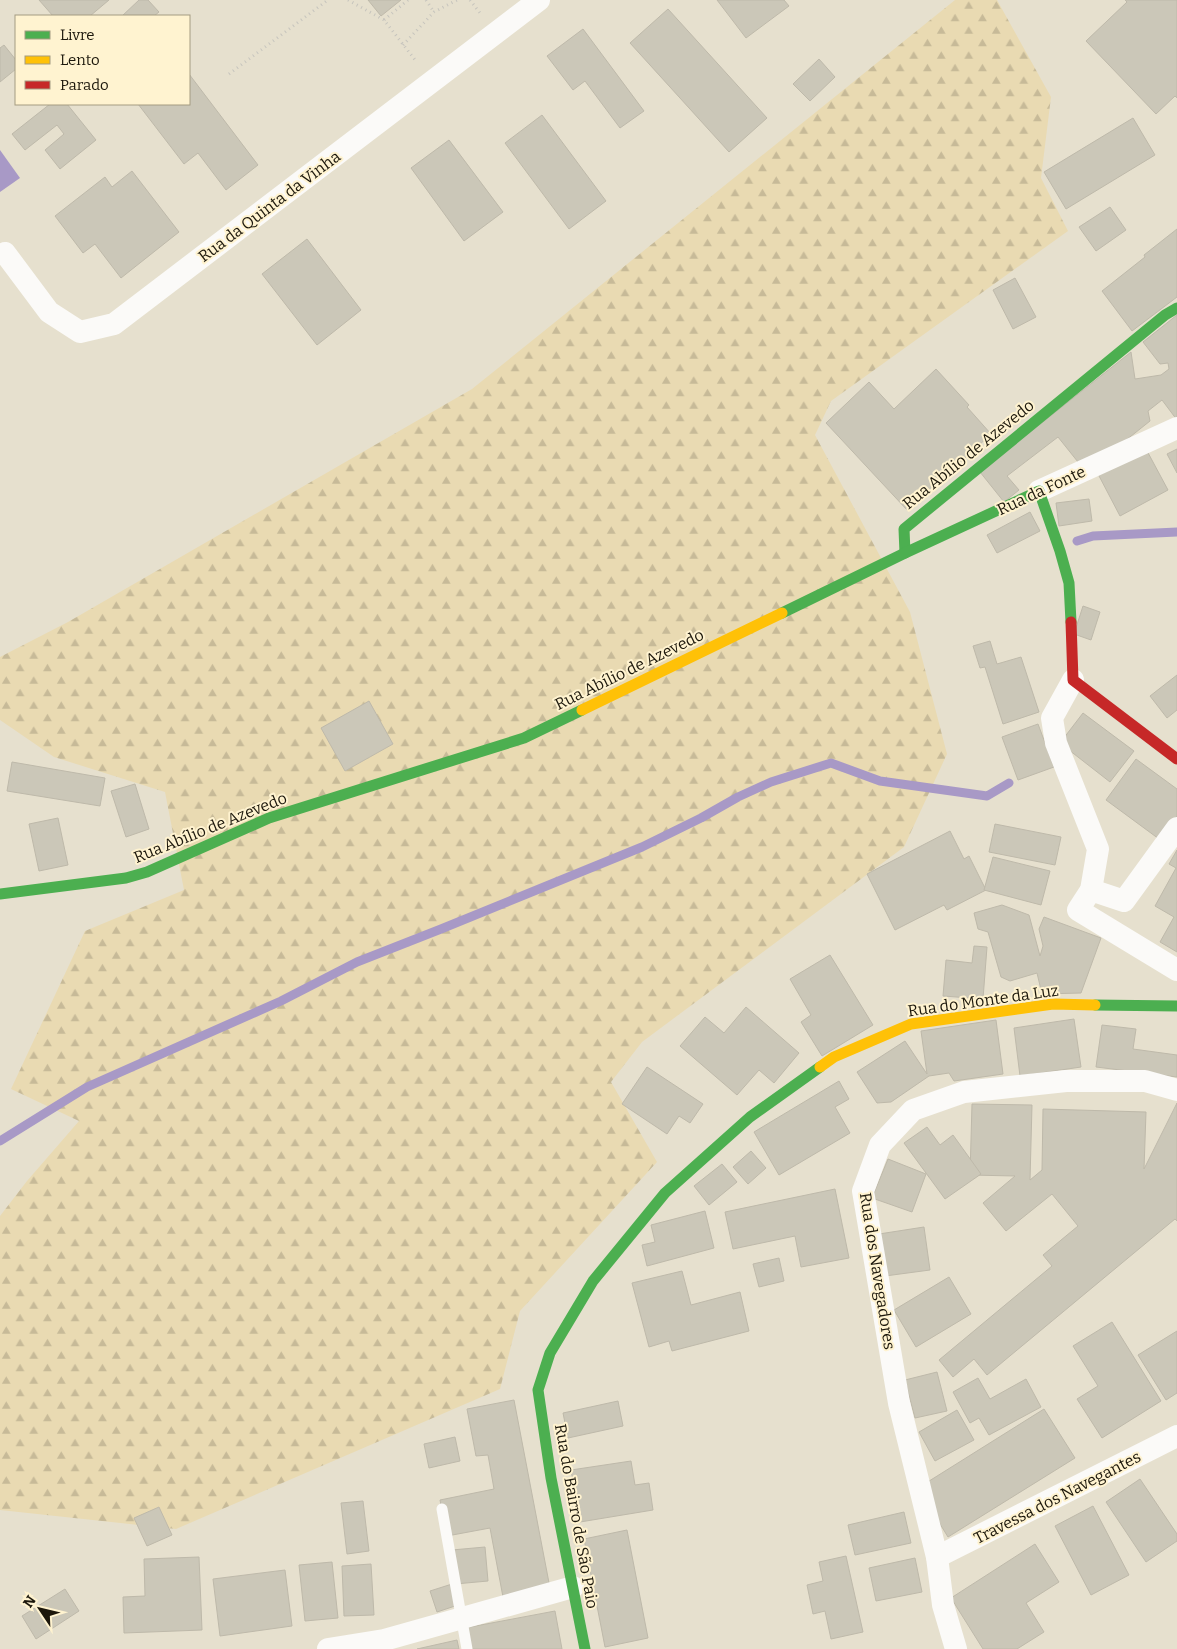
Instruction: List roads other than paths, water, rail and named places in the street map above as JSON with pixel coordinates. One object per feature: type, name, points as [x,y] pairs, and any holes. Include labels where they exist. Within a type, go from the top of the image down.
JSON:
[{"type":"street","name":"Rua da Quinta da Vinha","points":[[5,253],[48,312],[80,332],[114,324],[539,0]]},
{"type":"street","name":"Rua Abílio de Azevedo","points":[[0,894],[126,878],[148,872],[269,818],[524,738],[905,553],[904,528],[1177,308]]},
{"type":"street","name":"Rua da Fonte","points":[[905,553],[1177,428]]},
{"type":"street","points":[[1039,491],[1069,583],[1073,680],[1052,718],[1056,743],[1098,849],[1091,890],[1078,910],[1177,970]]},
{"type":"street","points":[[1073,680],[1177,760]]},
{"type":"street","points":[[1091,890],[1124,901],[1177,828]]},
{"type":"street","name":"Rua do Monte da Luz","points":[[538,1390],[550,1353],[593,1281],[665,1193],[750,1117],[834,1057],[911,1024],[1053,1004],[1177,1006]]},
{"type":"street","name":"Rua dos Navegadores","points":[[956,1649],[943,1605],[937,1558],[899,1403],[862,1190],[880,1145],[913,1110],[964,1092],[1066,1081],[1145,1080],[1177,1090]]},
{"type":"street","name":"Rua do Bairro de São Paio","points":[[538,1390],[552,1478],[585,1649]]},
{"type":"street","name":"Travessa dos Navegantes","points":[[937,1558],[1177,1436]]},
{"type":"street","points":[[328,1649],[384,1640],[573,1587]]},
{"type":"lane","points":[[442,1509],[467,1649]]},
{"type":"waterway","points":[[1077,541],[1093,536],[1177,532]]},
{"type":"waterway","points":[[0,1141],[87,1087],[281,1001],[357,962],[642,847],[771,782],[831,763],[880,781],[987,796],[1009,783]]}]
